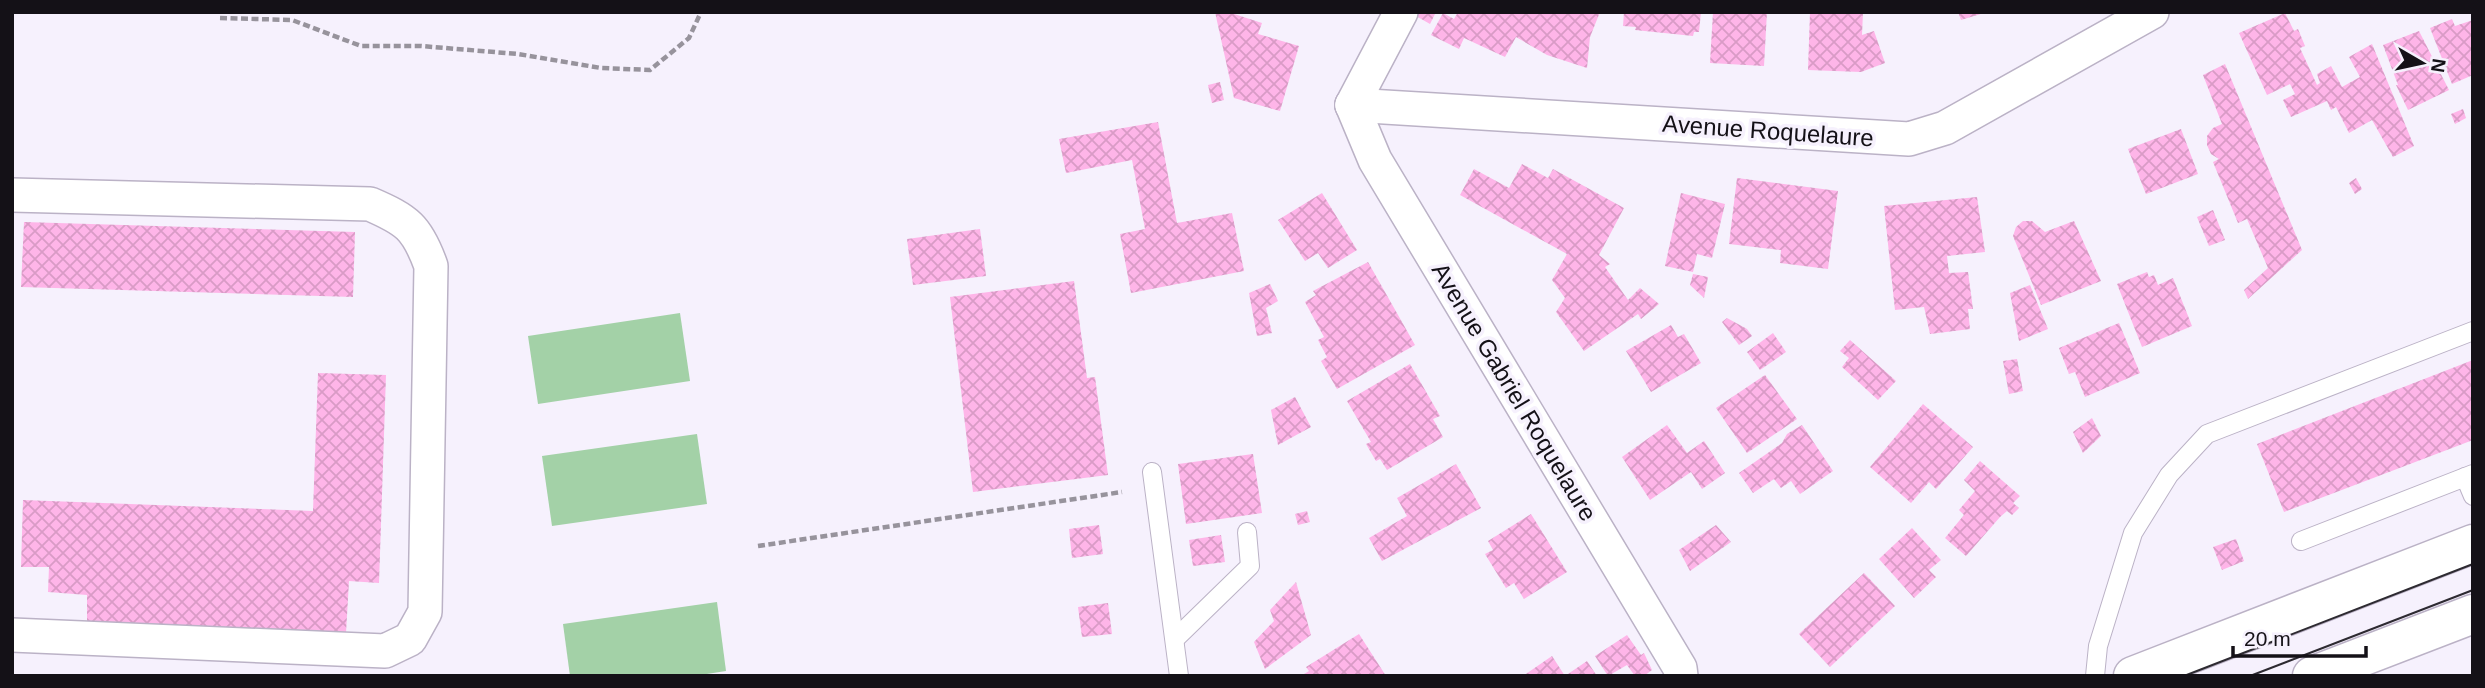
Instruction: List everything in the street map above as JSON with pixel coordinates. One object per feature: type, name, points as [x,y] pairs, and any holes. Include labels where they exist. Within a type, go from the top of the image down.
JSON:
[{"type":"street","points":[[1352,105],[1401,12]]},
{"type":"street","name":"Avenue Roquelaure","points":[[1352,105],[1909,139],[1945,128],[2152,12]]},
{"type":"street","name":"Avenue Gabriel Roquelaure","points":[[1352,105],[1375,160],[1673,656],[1681,676]]},
{"type":"street","points":[[12,195],[370,204],[403,218],[420,237],[431,267],[425,612],[410,639],[386,651],[12,635]]},
{"type":"street","points":[[2133,676],[2473,544]]},
{"type":"street","points":[[2312,676],[2473,614]]},
{"type":"lane","points":[[2095,676],[2098,646],[2133,533],[2169,475],[2207,434],[2473,331]]},
{"type":"lane","points":[[2301,541],[2469,475],[2473,496]]},
{"type":"lane","points":[[1153,480],[1179,676]]},
{"type":"lane","points":[[1175,639],[1250,566],[1247,532]]},
{"type":"path","points":[[220,18],[292,20],[361,46],[422,46],[518,54],[601,68],[650,70],[689,38],[701,12]]},
{"type":"path","points":[[758,546],[1153,480]]},
{"type":"green space","points":[[680,313],[690,381],[538,404],[528,336]]},
{"type":"green space","points":[[697,434],[707,504],[552,526],[542,456]]},
{"type":"green space","points":[[717,602],[726,671],[694,676],[570,676],[563,624]]},
{"type":"building","points":[[1215,12],[1228,12],[1262,23],[1258,34],[1299,46],[1280,111],[1234,98]]},
{"type":"building","points":[[1418,12],[1436,12],[1430,24],[1416,16]]},
{"type":"building","points":[[1458,12],[1600,12],[1590,37],[1587,68],[1547,55],[1516,37],[1505,57],[1464,38],[1459,49],[1431,35],[1443,13],[1454,19]]},
{"type":"building","points":[[1624,12],[1701,12],[1699,32],[1694,32],[1693,36],[1635,30],[1636,27],[1623,26]]},
{"type":"building","points":[[1713,12],[1767,12],[1764,66],[1710,63]]},
{"type":"building","points":[[1810,12],[1863,12],[1862,35],[1874,31],[1885,63],[1861,72],[1808,70]]},
{"type":"building","points":[[1958,12],[1984,12],[1984,13],[1961,20]]},
{"type":"building","points":[[2285,13],[2294,31],[2298,29],[2305,46],[2300,48],[2317,85],[2320,83],[2317,74],[2331,66],[2342,87],[2360,77],[2349,57],[2372,44],[2414,146],[2393,157],[2372,120],[2349,133],[2336,107],[2331,110],[2327,101],[2291,117],[2283,100],[2295,94],[2290,84],[2267,95],[2239,33]]},
{"type":"building","points":[[2452,19],[2455,26],[2473,20],[2473,75],[2452,84],[2430,28]]},
{"type":"building","points":[[2419,31],[2449,90],[2408,110],[2396,85],[2383,45]]},
{"type":"building","points":[[2225,64],[2302,250],[2248,299],[2244,290],[2268,268],[2247,219],[2238,223],[2213,162],[2219,159],[2211,154],[2207,145],[2207,136],[2213,128],[2222,124],[2203,75]]},
{"type":"building","points":[[1220,82],[1224,100],[1212,103],[1208,85]]},
{"type":"building","points":[[2463,109],[2466,118],[2455,124],[2451,114]]},
{"type":"building","points":[[1158,122],[1177,223],[1232,213],[1244,271],[1131,293],[1120,234],[1145,229],[1132,160],[1066,173],[1059,139]]},
{"type":"building","points":[[2181,129],[2198,174],[2146,194],[2128,149]]},
{"type":"building","points":[[1522,164],[1548,178],[1553,169],[1624,208],[1599,255],[1610,264],[1605,267],[1628,300],[1640,288],[1659,304],[1641,319],[1638,314],[1584,351],[1556,312],[1565,298],[1552,280],[1567,254],[1460,195],[1474,169],[1509,188]]},
{"type":"building","points":[[1737,178],[1838,191],[1828,269],[1780,263],[1781,250],[1729,244]]},
{"type":"building","points":[[2356,178],[2362,189],[2355,194],[2349,183]]},
{"type":"building","points":[[1322,193],[1357,250],[1328,268],[1318,253],[1305,261],[1278,220]]},
{"type":"building","points":[[1681,193],[1725,204],[1712,258],[1697,254],[1693,272],[1665,266]]},
{"type":"building","points":[[1977,197],[1985,252],[1947,256],[1949,273],[1968,272],[1973,309],[1968,309],[1970,329],[1930,334],[1924,307],[1895,310],[1884,206]]},
{"type":"building","points":[[2213,210],[2225,240],[2209,246],[2197,217]]},
{"type":"building","points":[[2023,221],[2032,221],[2045,232],[2074,221],[2101,281],[2041,305],[2013,236],[2016,227]]},
{"type":"building","points":[[24,222],[355,232],[353,297],[21,287]]},
{"type":"building","points":[[980,229],[986,276],[913,285],[907,239]]},
{"type":"building","points":[[1368,262],[1415,345],[1337,389],[1321,361],[1327,357],[1318,340],[1324,337],[1305,302],[1316,295],[1313,291]]},
{"type":"building","points":[[2147,272],[2149,277],[2154,275],[2158,285],[2173,278],[2192,326],[2142,347],[2117,284]]},
{"type":"building","points":[[1693,274],[1708,277],[1704,298],[1690,285]]},
{"type":"building","points":[[1074,281],[1087,378],[1095,377],[1108,475],[973,492],[950,297]]},
{"type":"building","points":[[1270,284],[1278,301],[1266,308],[1272,333],[1257,336],[1249,293]]},
{"type":"building","points":[[2030,285],[2048,329],[2019,341],[2010,293]]},
{"type":"building","points":[[1727,318],[1747,329],[1752,336],[1739,345],[1722,322]]},
{"type":"building","points":[[2119,323],[2140,373],[2085,397],[2075,372],[2069,374],[2059,348]]},
{"type":"building","points":[[1671,325],[1678,337],[1684,334],[1701,363],[1651,392],[1626,351]]},
{"type":"building","points":[[1773,333],[1786,352],[1760,370],[1747,352]]},
{"type":"building","points":[[1850,340],[1896,381],[1878,400],[1842,367],[1849,358],[1840,351]]},
{"type":"building","points":[[2017,359],[2023,391],[2009,394],[2003,361]]},
{"type":"building","points":[[2473,360],[2473,440],[2284,512],[2257,444]]},
{"type":"building","points":[[1410,364],[1440,416],[1433,419],[1443,437],[1387,470],[1380,459],[1376,461],[1366,444],[1371,442],[1347,401]]},
{"type":"building","points":[[318,373],[386,375],[379,583],[349,581],[346,633],[87,625],[87,595],[48,592],[49,567],[21,567],[23,500],[313,511]]},
{"type":"building","points":[[1765,375],[1797,419],[1747,453],[1716,408]]},
{"type":"building","points":[[1295,397],[1311,427],[1278,445],[1271,410]]},
{"type":"building","points":[[1923,404],[1973,447],[1936,489],[1929,482],[1911,503],[1870,467]]},
{"type":"building","points":[[2092,418],[2101,436],[2083,453],[2073,432]]},
{"type":"building","points":[[1667,425],[1687,453],[1704,441],[1725,473],[1702,489],[1691,472],[1650,500],[1622,457]]},
{"type":"building","points":[[1802,425],[1833,471],[1800,494],[1791,481],[1781,488],[1774,479],[1753,493],[1739,473],[1782,443],[1787,434]]},
{"type":"building","points":[[1253,454],[1262,513],[1186,524],[1178,464]]},
{"type":"building","points":[[1980,461],[2020,496],[2013,503],[2019,508],[2012,515],[2007,511],[2000,517],[1966,556],[1945,538],[1964,515],[1959,510],[1975,491],[1964,480]]},
{"type":"building","points":[[1456,464],[1481,508],[1382,561],[1369,538],[1407,516],[1397,498]]},
{"type":"building","points":[[1307,511],[1310,522],[1298,525],[1295,514]]},
{"type":"building","points":[[1531,514],[1567,572],[1524,599],[1514,583],[1506,588],[1485,554],[1493,550],[1488,541]]},
{"type":"building","points":[[1099,525],[1103,554],[1072,558],[1069,529]]},
{"type":"building","points":[[1716,525],[1731,542],[1690,571],[1679,550]]},
{"type":"building","points":[[1912,528],[1941,560],[1929,570],[1936,577],[1914,598],[1879,559]]},
{"type":"building","points":[[1221,535],[1225,562],[1193,566],[1189,540]]},
{"type":"building","points":[[2236,539],[2244,561],[2222,570],[2213,547]]},
{"type":"building","points":[[1864,573],[1895,606],[1830,667],[1799,634]]},
{"type":"building","points":[[1296,582],[1311,635],[1265,669],[1254,642],[1274,621],[1270,610]]},
{"type":"building","points":[[1108,603],[1112,634],[1082,637],[1078,607]]},
{"type":"building","points":[[1359,634],[1386,676],[1301,676],[1309,671],[1306,667]]},
{"type":"building","points":[[1627,635],[1641,655],[1644,653],[1652,670],[1644,676],[1635,676],[1627,665],[1608,676],[1595,656]]},
{"type":"building","points":[[1552,656],[1565,676],[1523,676]]},
{"type":"building","points":[[1587,661],[1597,676],[1565,676]]},
{"type":"tram line","points":[[2184,676],[2473,564]]},
{"type":"tram line","points":[[2250,676],[2473,590]]}]
